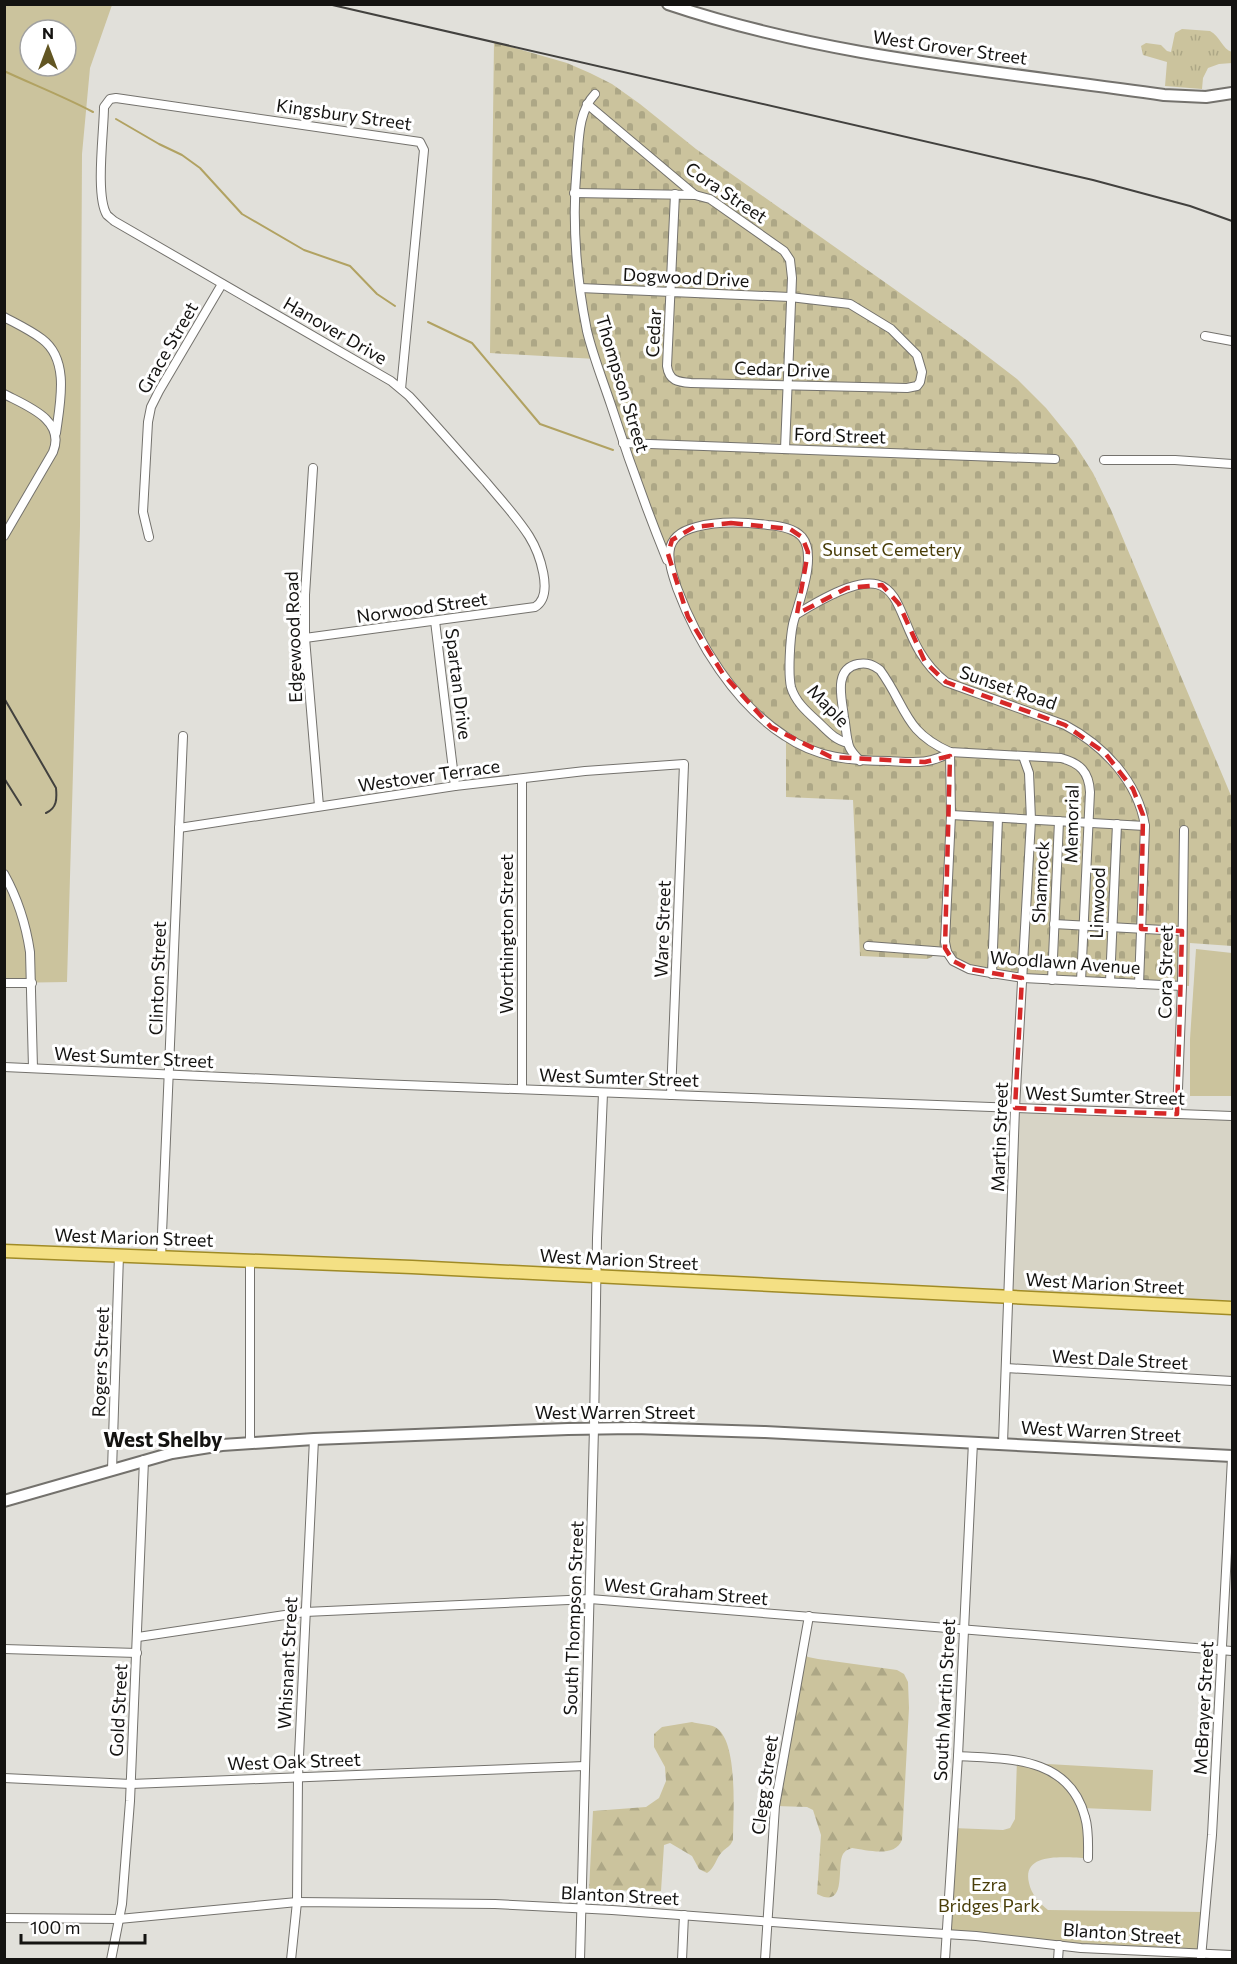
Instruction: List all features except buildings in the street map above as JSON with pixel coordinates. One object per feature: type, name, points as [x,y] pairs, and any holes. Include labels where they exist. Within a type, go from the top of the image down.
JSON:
[{"type":"main road","name":"West Grover Street","points":[[668,4],[776,36],[872,54],[1164,95],[1206,97],[1233,93]]},
{"type":"main road","name":"West Marion Street","points":[[4,1251],[1233,1308]]},
{"type":"main road","name":"West Warren Street","points":[[4,1501],[144,1460],[184,1451],[250,1443],[314,1439],[594,1428],[719,1430],[1003,1443],[1233,1457]]},
{"type":"street","name":"Thompson Street","points":[[595,94],[587,104],[582,119],[574,193],[580,288],[591,346],[641,496],[688,617],[716,665],[748,704],[771,727],[800,745],[831,757],[860,761],[925,762],[938,760],[950,752]]},
{"type":"street","name":"Kingsbury Street","points":[[104,119],[104,107],[110,99],[116,98],[420,142],[424,150],[402,389]]},
{"type":"street","name":"Cora Street","points":[[587,104],[695,195],[710,199],[783,251],[790,260],[792,269],[785,449]]},
{"type":"street","name":"Hanover Drive","points":[[104,119],[101,180],[103,203],[107,215],[402,389],[509,509],[529,535],[537,552],[544,578],[542,603]]},
{"type":"street","points":[[574,193],[695,195]]},
{"type":"street","name":"Cedar","points":[[675,194],[667,371],[672,378],[692,383]]},
{"type":"street","name":"Grace Street","points":[[149,537],[143,512],[148,422],[151,407],[222,284]]},
{"type":"street","name":"Dogwood Drive","points":[[580,288],[790,297]]},
{"type":"street","name":"Cedar Drive","points":[[692,383],[907,388],[916,386],[920,382],[922,372],[917,355],[891,329],[850,304],[790,297]]},
{"type":"street","points":[[4,317],[49,345],[55,357],[62,384],[53,452],[4,536]]},
{"type":"street","points":[[1205,336],[1233,341]]},
{"type":"street","points":[[4,394],[41,414],[52,425],[56,434]]},
{"type":"street","name":"Ford Street","points":[[623,443],[1054,459]]},
{"type":"street","points":[[1104,460],[1175,460],[1233,464]]},
{"type":"street","name":"Edgewood Road","points":[[313,468],[305,595],[305,638],[319,806]]},
{"type":"street","name":"Thompson Street","points":[[672,572],[668,554],[672,540],[694,527],[731,523],[762,524],[790,529],[802,537],[808,552],[808,563],[797,614]]},
{"type":"street","name":"Sunset Road","points":[[797,614],[823,598],[847,588],[868,583],[882,585],[889,590],[899,604],[919,651],[931,670],[946,682],[1065,725],[1095,743],[1133,789],[1141,805],[1144,826]]},
{"type":"street","name":"Norwood Street","points":[[305,638],[524,610],[542,603]]},
{"type":"street","name":"Maple","points":[[797,614],[792,627],[790,649],[792,690],[803,707],[834,738],[848,743]]},
{"type":"street","name":"Spartan Drive","points":[[435,621],[455,786]]},
{"type":"street","points":[[860,761],[848,743],[841,681],[850,666],[863,663],[880,670],[906,716],[923,737],[950,752],[951,815],[945,942],[947,952],[868,946]]},
{"type":"street","name":"Clinton Street","points":[[161,1257],[183,735]]},
{"type":"street","name":"Memorial","points":[[950,752],[1061,758],[1081,768],[1088,776],[1090,782],[1081,981]]},
{"type":"street","name":"Martin Street","points":[[1009,1297],[1031,820],[1029,773],[1023,756]]},
{"type":"street","name":"Westover Terrace","points":[[179,828],[455,786],[585,771],[684,764]]},
{"type":"street","name":"Ware Street","points":[[671,1095],[684,764]]},
{"type":"street","name":"Worthington Street","points":[[522,779],[522,1089]]},
{"type":"street","points":[[951,815],[1144,826],[1138,984]]},
{"type":"street","points":[[992,974],[998,818]]},
{"type":"street","name":"Shamrock","points":[[1052,980],[1059,821]]},
{"type":"street","name":"Linwood","points":[[1110,982],[1117,824]]},
{"type":"street","name":"Cora Street","points":[[1177,1114],[1182,986],[1184,830]]},
{"type":"street","points":[[4,874],[17,900],[28,935],[32,983],[33,1068]]},
{"type":"street","points":[[1054,924],[1182,931]]},
{"type":"street","name":"Woodlawn Avenue","points":[[947,952],[953,961],[960,965],[992,974],[1052,980],[1182,986]]},
{"type":"street","points":[[4,983],[32,983]]},
{"type":"street","name":"West Sumter Street","points":[[4,1067],[603,1093],[1233,1116]]},
{"type":"street","name":"South Thompson Street","points":[[580,1959],[603,1093]]},
{"type":"street","name":"Rogers Street","points":[[112,1470],[119,1255]]},
{"type":"street","points":[[250,1261],[250,1443]]},
{"type":"street","points":[[1003,1443],[1009,1297]]},
{"type":"street","name":"West Dale Street","points":[[1006,1368],[1233,1381]]},
{"type":"street","name":"Whisnant Street","points":[[291,1959],[297,1902],[298,1777],[314,1439]]},
{"type":"street","name":"South Martin Street","points":[[945,1959],[958,1756],[973,1442]]},
{"type":"street","name":"McBrayer Street","points":[[1201,1957],[1212,1835],[1233,1457]]},
{"type":"street","name":"Gold Street","points":[[111,1959],[125,1874],[131,1784],[144,1460]]},
{"type":"street","name":"West Graham Street","points":[[138,1637],[305,1612],[590,1599],[1233,1651]]},
{"type":"street","name":"Clegg Street","points":[[765,1959],[775,1806],[809,1617]]},
{"type":"street","points":[[4,1649],[137,1653]]},
{"type":"street","points":[[958,1756],[1030,1763],[1056,1774],[1068,1785],[1082,1808],[1086,1819],[1088,1858]]},
{"type":"street","name":"West Oak Street","points":[[4,1778],[131,1784],[585,1766]]},
{"type":"street","name":"Blanton Street","points":[[4,1918],[119,1919],[297,1902],[445,1903],[581,1908],[684,1915],[945,1934],[1201,1957],[1233,1955]]},
{"type":"street","points":[[682,1959],[684,1915]]},
{"type":"street","points":[[1058,1959],[1059,1945]]},
{"type":"highlighted area","points":[[731,523],[790,529],[802,537],[808,552],[797,614],[847,588],[882,585],[899,604],[925,662],[946,682],[1065,725],[1105,753],[1133,789],[1143,815],[1141,929],[1182,931],[1177,1114],[1015,1108],[1022,978],[969,969],[953,961],[945,948],[950,756],[925,762],[831,757],[771,727],[723,674],[688,617],[668,554],[672,540],[694,527]]},
{"type":"shaded area","points":[[1015,1108],[1232,1116],[1232,1308],[1009,1297]]},
{"type":"green space","points":[[5,5],[112,5],[90,68],[82,154],[80,526],[67,982],[5,983]]},
{"type":"green space","points":[[1182,29],[1210,31],[1232,52],[1232,63],[1208,68],[1203,78],[1202,89],[1165,86],[1167,62],[1143,55],[1141,46],[1146,43],[1161,45],[1171,52],[1175,33]]},
{"type":"green space","name":"Sunset Cemetery","points":[[494,42],[567,63],[612,84],[696,149],[961,336],[1017,379],[1046,408],[1072,440],[1093,473],[1111,510],[1232,798],[1232,946],[1190,943],[1189,986],[1023,978],[985,972],[935,951],[932,957],[927,959],[860,956],[853,800],[786,797],[786,737],[771,727],[723,674],[688,617],[596,359],[490,353]]},
{"type":"green space","points":[[1196,949],[1232,953],[1232,1096],[1190,1096],[1190,1039]]},
{"type":"green space","points":[[802,1652],[808,1657],[818,1659],[897,1670],[904,1674],[908,1682],[909,1708],[902,1840],[898,1846],[887,1851],[852,1848],[846,1851],[841,1860],[837,1892],[827,1897],[817,1894],[821,1835],[813,1810],[807,1807],[775,1806]]},
{"type":"green space","points":[[692,1722],[715,1727],[723,1735],[728,1747],[733,1779],[734,1814],[733,1840],[730,1846],[720,1854],[707,1873],[699,1869],[692,1856],[670,1843],[664,1845],[661,1891],[589,1890],[593,1811],[646,1807],[659,1798],[666,1781],[665,1767],[654,1747],[654,1734],[662,1727]]},
{"type":"green space","name":"Ezra Bridges Park","points":[[1017,1760],[1030,1763],[1153,1770],[1151,1811],[1083,1808],[1088,1858],[1059,1857],[1039,1861],[1032,1865],[1028,1872],[1029,1883],[1036,1898],[1048,1910],[1205,1912],[1201,1955],[945,1934],[953,1828],[1003,1830],[1010,1828],[1015,1819]]},
{"type":"waterway","points":[[4,71],[93,112]]},
{"type":"waterway","points":[[116,119],[182,155],[200,168],[242,214],[304,250],[350,266],[377,294],[395,306]]},
{"type":"waterway","points":[[428,322],[472,343],[540,424],[613,450]]},
{"type":"railway","points":[[328,4],[1093,180],[1190,206],[1232,221]]},
{"type":"railway","points":[[4,698],[56,788],[56,803],[46,813]]},
{"type":"railway","points":[[4,778],[21,805]]},
{"type":"district","name":"West Shelby","points":[[163,1440]]}]
